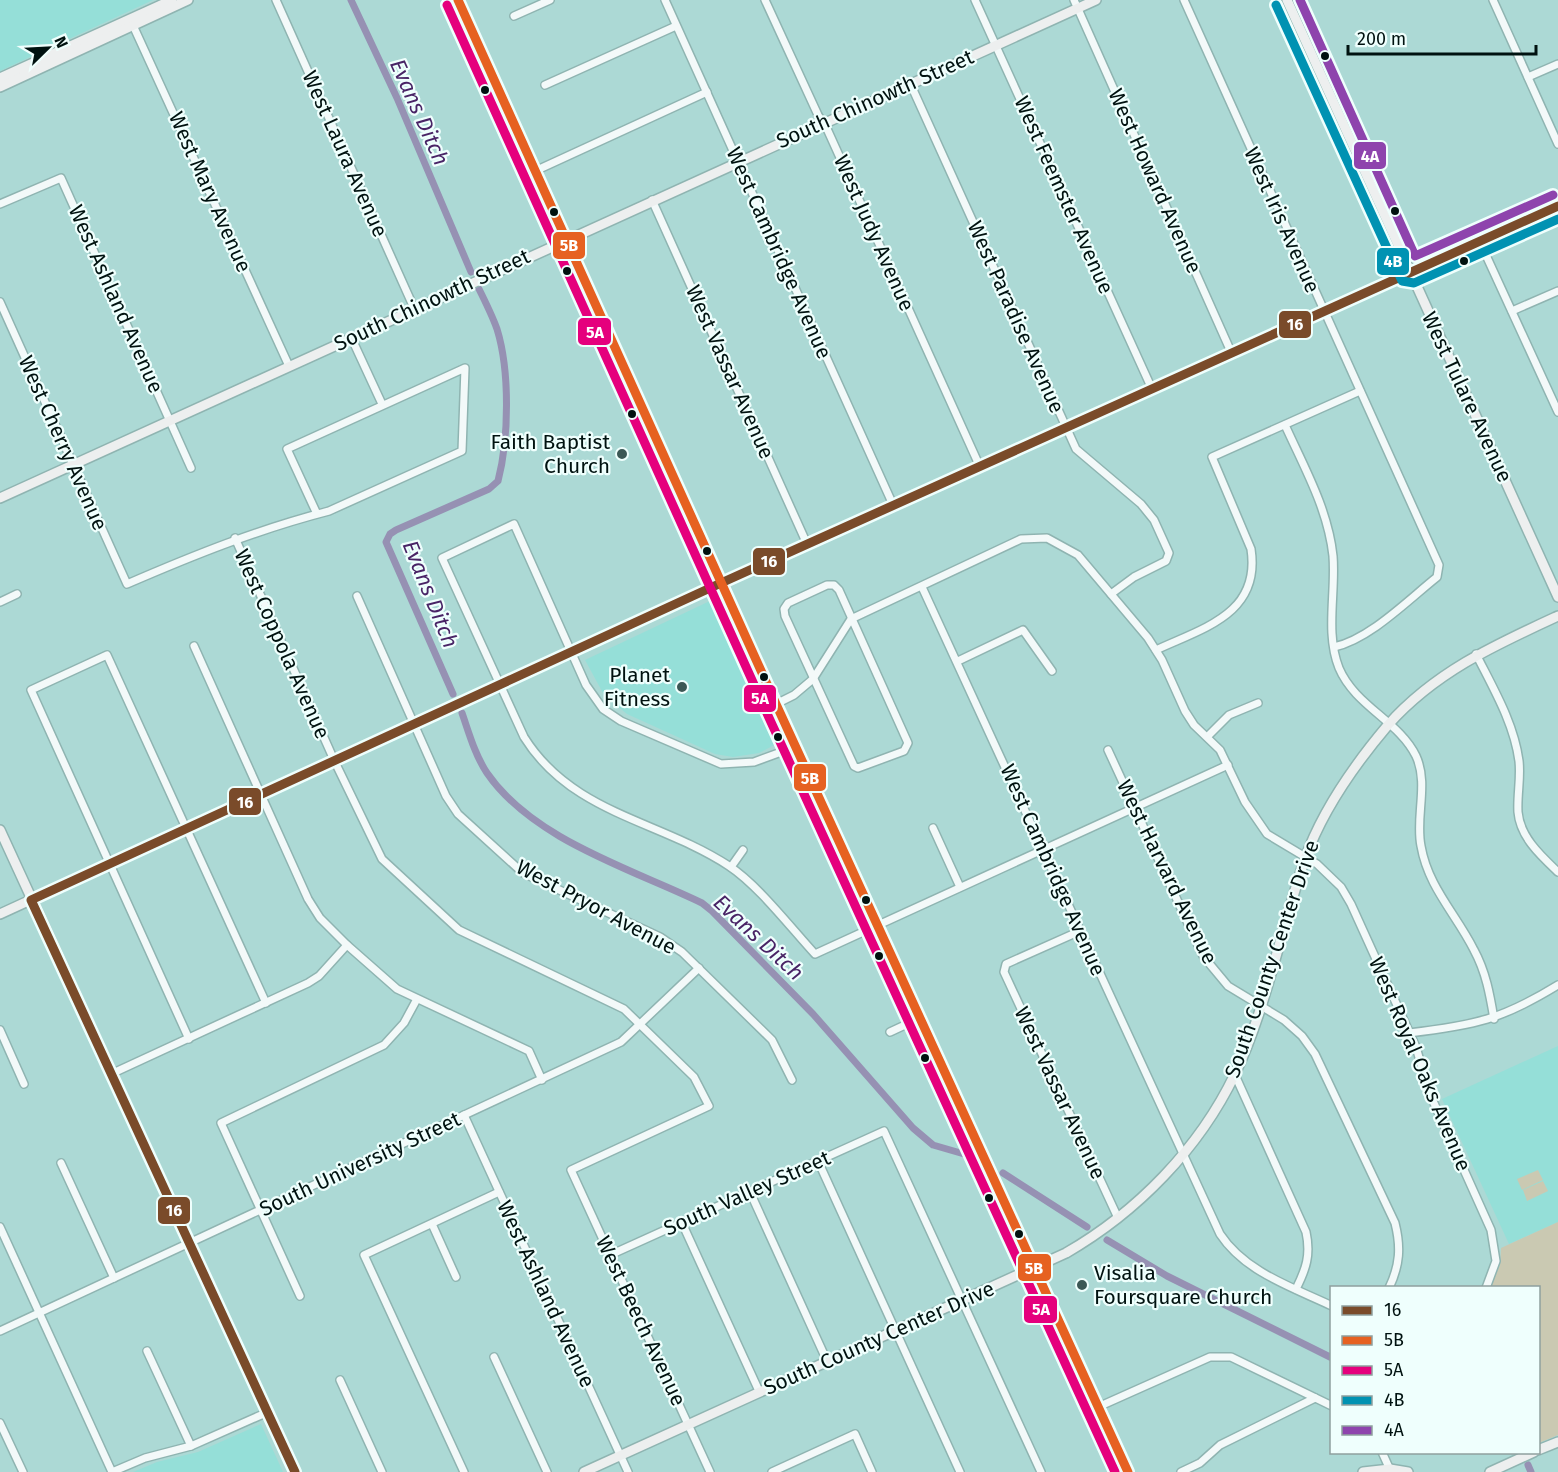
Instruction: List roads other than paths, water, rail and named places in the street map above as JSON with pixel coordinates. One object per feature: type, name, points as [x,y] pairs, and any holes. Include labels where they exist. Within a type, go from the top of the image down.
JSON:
[{"type":"street","points":[[0,87],[172,0]]},
{"type":"street","points":[[0,78],[188,0]]},
{"type":"street","name":"West Laura Avenue","points":[[276,0],[414,308]]},
{"type":"street","points":[[459,0],[795,747],[1128,1472]]},
{"type":"street","points":[[514,16],[550,0]]},
{"type":"street","name":"West Cambridge Avenue","points":[[665,0],[894,507]]},
{"type":"street","name":"West Judy Avenue","points":[[765,0],[980,467]]},
{"type":"street","name":"West Feemster Avenue","points":[[975,0],[1152,390]]},
{"type":"street","name":"South Chinowth Street","points":[[0,498],[566,238],[996,45],[1076,4],[1095,0]]},
{"type":"street","name":"West Iris Avenue","points":[[1184,0],[1440,571],[1437,577],[1361,636],[1334,647]]},
{"type":"street","name":"West Tulare Avenue","points":[[1287,0],[1558,597]]},
{"type":"street","points":[[1493,0],[1558,144]]},
{"type":"street","name":"West Howard Avenue","points":[[1076,4],[1232,354]]},
{"type":"street","name":"West Mary Avenue","points":[[132,22],[289,366]]},
{"type":"street","points":[[545,85],[676,26]]},
{"type":"street","points":[[1528,77],[1558,64]]},
{"type":"street","name":"West Paradise Avenue","points":[[910,83],[1066,429],[1083,457],[1150,514],[1170,558],[1134,576],[1111,594]]},
{"type":"street","points":[[535,171],[707,92]]},
{"type":"street","name":"West Ashland Avenue","points":[[0,204],[61,178],[191,468]]},
{"type":"street","name":"West Vassar Avenue","points":[[652,200],[807,544]]},
{"type":"street","points":[[0,914],[721,583],[1558,206]]},
{"type":"street","points":[[1479,240],[1558,411]]},
{"type":"street","points":[[1512,311],[1558,291]]},
{"type":"street","name":"West Cherry Avenue","points":[[0,302],[127,584],[235,538]]},
{"type":"street","points":[[351,337],[382,405]]},
{"type":"street","points":[[235,538],[291,519],[317,514],[462,451],[465,368],[287,449],[317,514]]},
{"type":"street","points":[[1156,650],[1219,621],[1232,612],[1249,586],[1253,561],[1251,549],[1212,457],[1360,391]]},
{"type":"street","points":[[1285,424],[1318,496],[1329,533],[1334,576],[1334,647],[1340,669],[1348,686],[1408,745],[1420,768],[1419,821],[1424,862],[1441,900],[1474,948],[1483,969],[1494,1019]]},
{"type":"street","points":[[795,747],[754,762],[733,765],[708,760],[621,721],[603,709],[590,691],[514,524],[442,558],[524,738],[536,758],[563,783],[590,800],[731,867],[815,954],[1228,765]]},
{"type":"street","name":"West Coppola Avenue","points":[[235,538],[334,760],[382,859],[452,924],[469,935],[616,1004],[642,1025],[694,1077],[709,1106],[571,1170]]},
{"type":"street","name":"West Royal Oaks Avenue","points":[[922,587],[1021,538],[1047,538],[1066,546],[1078,555],[1111,594],[1156,650],[1185,711],[1194,725],[1208,736],[1228,765],[1245,802],[1267,834],[1329,874],[1341,887],[1351,904],[1409,1033],[1429,1092],[1491,1230],[1496,1260],[1485,1286]]},
{"type":"street","points":[[827,585],[834,585],[839,590],[851,618],[908,743],[904,751],[858,768],[854,766],[813,679],[784,609],[791,601],[827,585]]},
{"type":"street","points":[[776,704],[794,695],[813,679],[851,618],[888,599],[922,587]]},
{"type":"street","name":"West Cambridge Avenue","points":[[922,587],[1220,1234],[1230,1249],[1244,1261],[1330,1305]]},
{"type":"street","points":[[0,602],[17,594]]},
{"type":"street","name":"West Pryor Avenue","points":[[357,596],[452,806],[508,861],[537,880],[660,937],[699,968],[772,1040],[792,1080]]},
{"type":"street","name":"South County Center Drive","points":[[584,1472],[1034,1268],[1092,1238],[1118,1218],[1160,1180],[1182,1154],[1234,1075],[1259,1006],[1306,858],[1337,795],[1389,725],[1439,679],[1476,654],[1558,616]]},
{"type":"street","points":[[958,661],[1023,630],[1052,671]]},
{"type":"street","points":[[194,646],[314,909],[347,945],[386,981],[417,999],[529,1051],[542,1080]]},
{"type":"street","points":[[1476,654],[1508,720],[1519,761],[1518,814],[1523,829],[1533,847],[1558,872]]},
{"type":"street","points":[[189,1039],[31,690],[107,656],[266,1003]]},
{"type":"street","points":[[1208,736],[1230,715],[1258,702]]},
{"type":"street","name":"West Harvard Avenue","points":[[1108,750],[1203,956],[1228,986],[1284,1020],[1302,1036],[1315,1054],[1395,1223],[1399,1256],[1396,1272],[1389,1286]]},
{"type":"street","points":[[933,828],[960,887]]},
{"type":"street","points":[[0,830],[295,1472]]},
{"type":"street","points":[[731,867],[743,850]]},
{"type":"street","name":"West Vassar Avenue","points":[[1080,931],[1004,967],[1118,1218]]},
{"type":"street","points":[[111,1074],[320,976],[347,945]]},
{"type":"street","name":"South University Street","points":[[0,1331],[621,1042],[642,1025],[699,968]]},
{"type":"street","points":[[1409,1033],[1457,1027],[1494,1019],[1558,985]]},
{"type":"street","points":[[300,1296],[221,1123],[384,1045],[404,1023],[417,999]]},
{"type":"street","points":[[890,1032],[920,1018]]},
{"type":"street","points":[[0,1030],[24,1084]]},
{"type":"street","points":[[1234,1075],[1306,1232],[1309,1248],[1308,1264],[1296,1289]]},
{"type":"street","name":"West Ashland Avenue","points":[[464,1115],[628,1472]]},
{"type":"street","name":"South Valley Street","points":[[610,1255],[885,1131],[962,1300]]},
{"type":"street","points":[[818,1161],[960,1472]]},
{"type":"street","points":[[61,1163],[114,1278]]},
{"type":"street","name":"West Beech Avenue","points":[[571,1170],[710,1472]]},
{"type":"street","points":[[464,1472],[364,1255],[499,1192]]},
{"type":"street","points":[[750,1192],[827,1361]]},
{"type":"street","points":[[682,1223],[759,1391]]},
{"type":"street","points":[[432,1224],[456,1277]]},
{"type":"street","points":[[0,1227],[112,1472],[145,1458],[191,1446],[268,1412]]},
{"type":"street","points":[[962,1300],[1041,1472]]},
{"type":"street","points":[[147,1351],[191,1446]]},
{"type":"street","points":[[1098,1407],[1210,1357],[1220,1355],[1231,1357],[1330,1405]]},
{"type":"street","points":[[494,1357],[547,1472]]},
{"type":"street","points":[[340,1380],[382,1472]]},
{"type":"street","points":[[1181,1472],[1200,1463],[1220,1445],[1315,1398]]},
{"type":"street","points":[[0,1423],[23,1472]]},
{"type":"street","points":[[772,1472],[855,1434],[872,1472]]},
{"type":"street","points":[[1540,1450],[1558,1442]]},
{"type":"street","points":[[1383,1454],[1391,1471]]},
{"type":"street","points":[[1490,1472],[1530,1454]]},
{"type":"street","points":[[1364,1472],[1408,1472]]},
{"type":"waterway","name":"Evans Ditch","points":[[351,0],[397,98],[471,272]]},
{"type":"waterway","name":"Evans Ditch","points":[[453,694],[386,542],[390,534],[396,530],[489,489],[498,481],[506,426],[506,384],[497,329],[478,287]]},
{"type":"waterway","name":"Evans Ditch","points":[[462,713],[487,773],[530,817],[557,835],[615,865],[702,903],[813,1014],[913,1128],[933,1145],[971,1156]]},
{"type":"waterway","name":"Evans Ditch","points":[[1003,1173],[1087,1227]]},
{"type":"waterway","name":"Evans Ditch","points":[[1107,1240],[1167,1276],[1330,1357]]},
{"type":"waterway","name":"Evans Ditch","points":[[1528,1465],[1531,1472]]},
{"type":"place","name":"Faith Baptist Church","points":[[622,454]]},
{"type":"place","name":"Planet Fitness","points":[[682,687]]},
{"type":"place","name":"Visalia Foursquare Church","points":[[1082,1285]]}]
